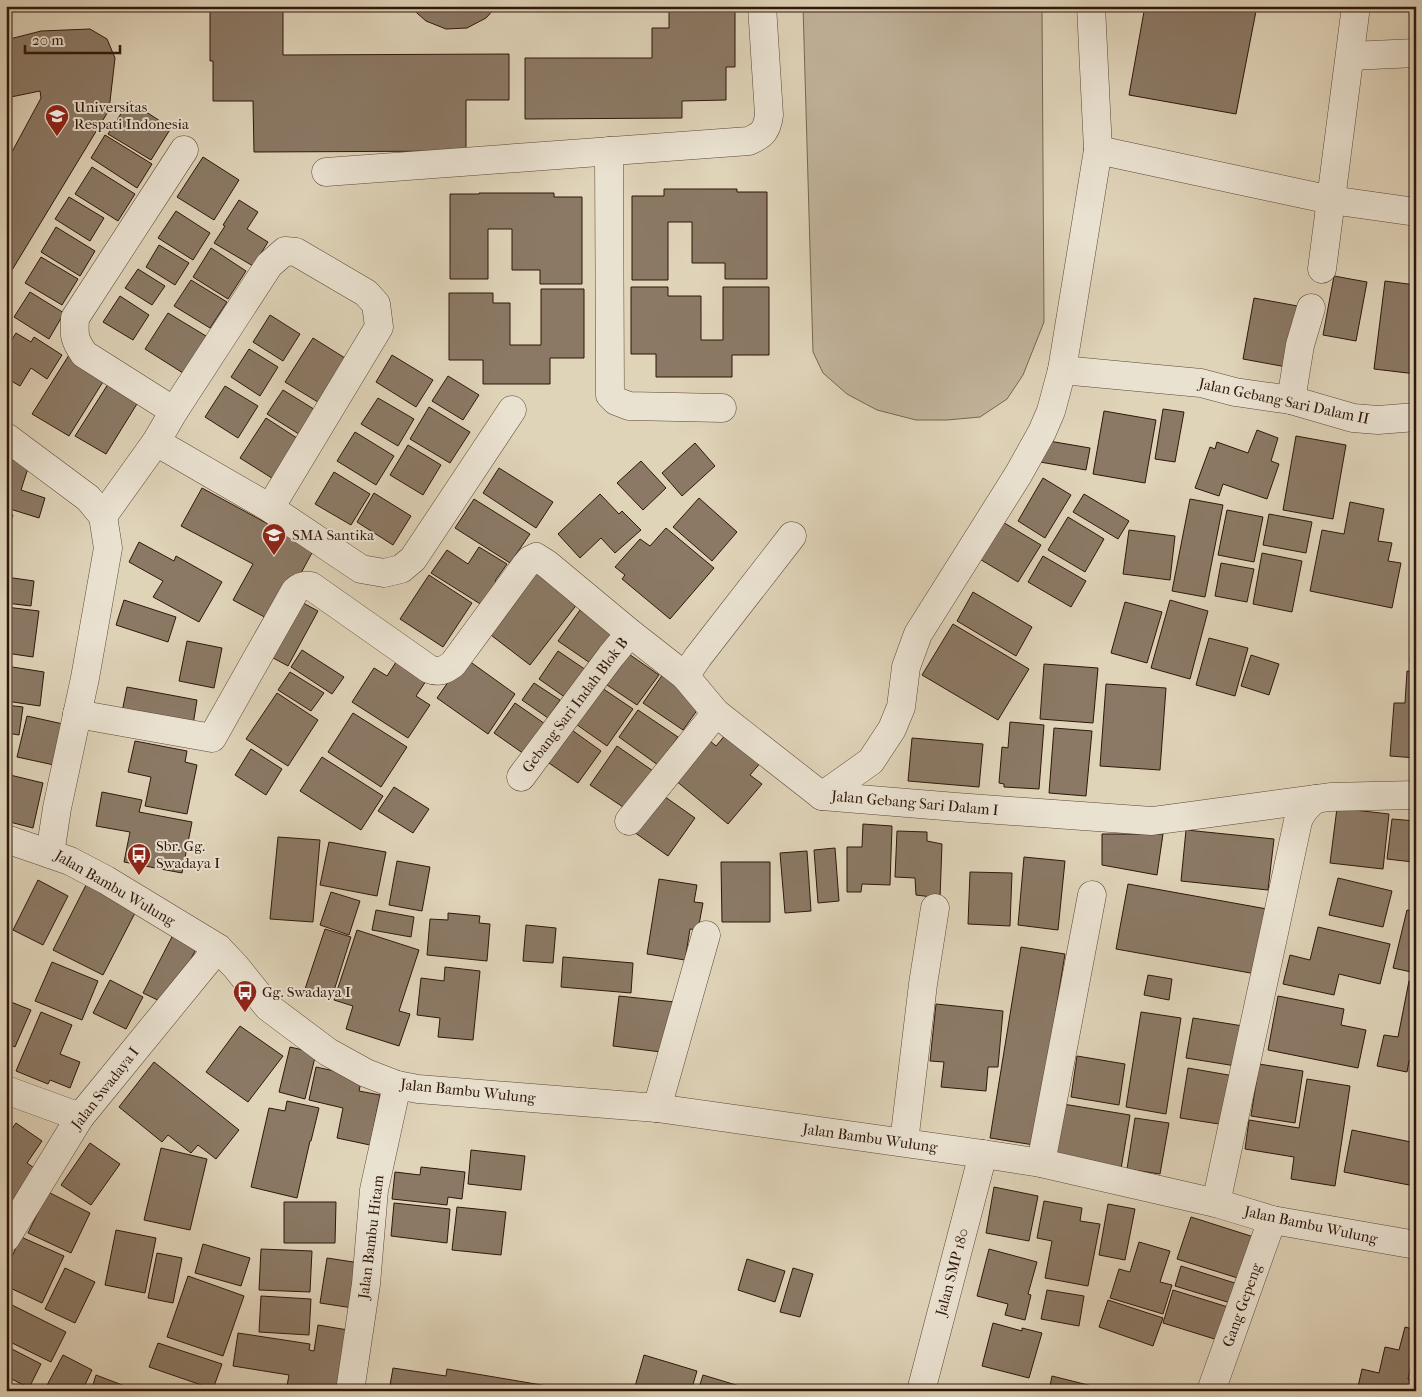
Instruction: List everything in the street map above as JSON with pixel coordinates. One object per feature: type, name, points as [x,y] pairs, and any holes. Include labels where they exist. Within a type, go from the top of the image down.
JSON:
[{"type":"street","points":[[326,172],[750,141],[760,136],[767,126],[769,115],[762,6]]},
{"type":"street","points":[[822,796],[871,761],[892,729],[901,707],[906,667],[918,634],[1018,475],[1042,432],[1051,411],[1062,370],[1098,150],[1091,6]]},
{"type":"street","points":[[1322,269],[1356,6]]},
{"type":"street","points":[[1350,56],[1416,53]]},
{"type":"street","points":[[174,411],[84,354],[75,341],[74,332],[75,318],[184,150]]},
{"type":"street","points":[[1098,150],[1331,200],[1416,212]]},
{"type":"street","points":[[609,151],[610,395],[616,401],[628,406],[722,408]]},
{"type":"street","points":[[6,436],[88,498],[103,516],[156,442],[174,411],[269,265],[285,251],[296,252],[366,293],[376,304],[379,327],[270,508]]},
{"type":"street","points":[[1291,400],[1300,345],[1311,308]]},
{"type":"street","name":"Jalan Gebang Sari Dalam II","points":[[1062,370],[1201,383],[1235,392],[1291,400],[1353,418],[1378,420],[1416,417]]},
{"type":"street","points":[[156,442],[270,508],[361,568],[384,573],[401,569],[414,559],[512,410]]},
{"type":"street","name":"Jalan Bambu Wulung","points":[[103,516],[108,548],[85,678],[56,816],[50,854],[70,861],[106,880],[218,948],[268,1007],[328,1052],[352,1066],[397,1085],[418,1089],[657,1108],[983,1154],[1041,1164],[1216,1203],[1272,1220],[1416,1245]]},
{"type":"street","points":[[685,676],[792,536]]},
{"type":"street","name":"Jalan Gebang Sari Dalam I","points":[[78,714],[212,738],[295,591],[305,585],[311,586],[429,669],[435,672],[444,670],[453,664],[525,566],[536,557],[685,676],[716,713],[822,796],[1152,821],[1343,796],[1416,795]]},
{"type":"street","name":"Gebang Sari Indah Blok B","points":[[521,777],[630,633]]},
{"type":"street","points":[[629,821],[716,713]]},
{"type":"street","points":[[1216,1203],[1298,821],[1308,804],[1316,799]]},
{"type":"street","points":[[6,840],[50,854]]},
{"type":"street","points":[[1041,1164],[1092,895]]},
{"type":"street","points":[[904,1142],[934,908]]},
{"type":"street","points":[[657,1108],[706,935]]},
{"type":"street","name":"Jalan Swadaya I","points":[[6,1238],[80,1117],[218,948]]},
{"type":"street","name":"Jalan Bambu Hitam","points":[[350,1391],[366,1284],[374,1190],[397,1085]]},
{"type":"street","points":[[6,1090],[80,1117]]},
{"type":"street","name":"Jalan SMP 180","points":[[921,1391],[983,1154]]},
{"type":"street","name":"Gang Gepeng","points":[[1211,1391],[1272,1220]]},
{"type":"shaded area","points":[[803,6],[1042,6],[1044,322],[1023,375],[1007,399],[980,417],[916,420],[877,410],[847,394],[823,373],[813,352]]},
{"type":"building","points":[[210,6],[283,6],[283,55],[509,54],[509,100],[466,100],[466,151],[254,152],[253,101],[213,101],[213,61],[210,61]]},
{"type":"building","points":[[409,6],[497,6],[486,18],[467,28],[446,29],[426,21]]},
{"type":"building","points":[[669,6],[735,6],[735,67],[726,67],[726,100],[682,101],[682,118],[525,119],[525,58],[652,58],[652,28],[669,28]]},
{"type":"building","points":[[1145,6],[1257,6],[1236,114],[1129,95]]},
{"type":"building","name":"Universitas Respati Indonesia","points":[[90,29],[107,39],[115,58],[109,110],[6,280],[6,163],[41,98],[40,91],[6,98],[6,40],[41,31]]},
{"type":"building","points":[[129,101],[171,128],[151,160],[108,134]]},
{"type":"building","points":[[105,135],[152,164],[137,188],[91,158]]},
{"type":"building","points":[[203,157],[239,180],[214,220],[177,197]]},
{"type":"building","points":[[92,167],[135,194],[118,221],[75,194]]},
{"type":"building","points":[[664,189],[737,189],[737,192],[767,192],[767,279],[725,279],[725,263],[692,263],[692,222],[668,222],[668,280],[632,280],[632,196],[664,196]]},
{"type":"building","points":[[554,193],[554,197],[582,197],[582,284],[540,284],[540,270],[512,270],[512,229],[488,229],[488,279],[450,279],[450,194]]},
{"type":"building","points":[[69,197],[104,218],[90,241],[55,219]]},
{"type":"building","points":[[239,200],[258,212],[247,229],[268,242],[253,266],[214,243]]},
{"type":"building","points":[[176,211],[210,233],[193,260],[158,238]]},
{"type":"building","points":[[56,227],[95,251],[80,276],[41,252]]},
{"type":"building","points":[[159,245],[189,263],[175,285],[146,267]]},
{"type":"building","points":[[211,248],[246,271],[228,299],[193,277]]},
{"type":"building","points":[[41,257],[78,279],[62,305],[25,283]]},
{"type":"building","points":[[138,269],[165,286],[152,305],[125,288]]},
{"type":"building","points":[[1334,276],[1367,282],[1356,341],[1323,335]]},
{"type":"building","points":[[191,280],[227,302],[210,328],[174,306]]},
{"type":"building","points":[[1385,281],[1416,285],[1416,374],[1374,369]]},
{"type":"building","points":[[631,287],[668,287],[668,296],[701,296],[701,340],[723,340],[723,287],[769,287],[769,355],[732,355],[732,377],[656,377],[656,354],[631,354]]},
{"type":"building","points":[[541,289],[584,289],[584,358],[550,358],[550,384],[483,384],[483,360],[449,360],[449,293],[493,293],[493,303],[510,303],[510,345],[541,345]]},
{"type":"building","points":[[30,292],[64,313],[49,339],[14,317]]},
{"type":"building","points":[[120,296],[149,315],[133,340],[103,322]]},
{"type":"building","points":[[1254,298],[1303,307],[1292,368],[1243,359]]},
{"type":"building","points":[[168,313],[206,336],[183,373],[145,349]]},
{"type":"building","points":[[270,315],[300,334],[283,361],[253,342]]},
{"type":"building","points":[[16,333],[31,342],[34,337],[62,355],[47,379],[31,368],[20,386],[6,378],[6,349]]},
{"type":"building","points":[[313,338],[353,363],[326,407],[285,382]]},
{"type":"building","points":[[249,349],[278,367],[260,396],[231,377]]},
{"type":"building","points":[[69,355],[106,377],[69,436],[32,414]]},
{"type":"building","points":[[392,355],[433,380],[416,407],[376,382]]},
{"type":"building","points":[[448,376],[479,395],[463,420],[432,401]]},
{"type":"building","points":[[110,381],[140,399],[106,454],[75,436]]},
{"type":"building","points":[[225,386],[258,406],[238,438],[205,417]]},
{"type":"building","points":[[283,390],[317,411],[302,436],[267,414]]},
{"type":"building","points":[[378,398],[414,419],[398,446],[361,424]]},
{"type":"building","points":[[429,407],[470,432],[450,463],[410,439]]},
{"type":"building","points":[[1163,409],[1184,412],[1175,462],[1155,459]]},
{"type":"building","points":[[1104,411],[1156,420],[1145,483],[1093,474]]},
{"type":"building","points":[[266,418],[300,440],[275,480],[240,458]]},
{"type":"building","points":[[1257,430],[1278,438],[1271,461],[1279,464],[1267,499],[1223,484],[1219,496],[1195,488],[1210,447],[1215,449],[1217,442],[1248,453]]},
{"type":"building","points":[[355,432],[394,456],[376,485],[337,461]]},
{"type":"building","points":[[1296,436],[1346,445],[1333,519],[1283,510]]},
{"type":"building","points":[[1043,440],[1090,448],[1086,470],[1040,462]]},
{"type":"building","points":[[695,443],[715,466],[682,496],[662,473]]},
{"type":"building","points":[[408,445],[441,465],[423,495],[390,475]]},
{"type":"building","points":[[6,458],[29,465],[21,490],[45,498],[39,518],[10,509],[9,514],[13,515],[7,533]]},
{"type":"building","points":[[641,461],[666,488],[643,510],[617,483]]},
{"type":"building","points":[[499,468],[553,502],[536,528],[483,493]]},
{"type":"building","points":[[334,472],[370,494],[351,525],[315,504]]},
{"type":"building","points":[[1043,478],[1071,495],[1045,538],[1018,521]]},
{"type":"building","name":"SMA Santika","points":[[202,488],[314,549],[294,586],[270,620],[233,600],[253,564],[181,526]]},
{"type":"building","points":[[374,493],[411,516],[393,545],[357,522]]},
{"type":"building","points":[[600,494],[619,514],[622,511],[641,530],[615,553],[601,538],[580,558],[558,534]]},
{"type":"building","points":[[1084,494],[1129,521],[1118,539],[1073,512]]},
{"type":"building","points":[[699,498],[737,532],[712,561],[673,527]]},
{"type":"building","points":[[474,499],[530,534],[510,563],[455,528]]},
{"type":"building","points":[[1190,499],[1223,505],[1205,597],[1172,591]]},
{"type":"building","points":[[1350,502],[1384,509],[1378,541],[1392,543],[1388,561],[1401,563],[1392,608],[1310,591],[1322,530],[1344,534]]},
{"type":"building","points":[[1227,510],[1263,517],[1254,562],[1218,555]]},
{"type":"building","points":[[1269,514],[1312,522],[1306,553],[1263,545]]},
{"type":"building","points":[[1068,517],[1104,539],[1085,572],[1048,550]]},
{"type":"building","points":[[996,518],[1041,545],[1018,582],[973,555]]},
{"type":"building","points":[[666,528],[714,568],[670,619],[622,579],[625,575],[615,567],[640,539],[650,546]]},
{"type":"building","points":[[1129,530],[1175,536],[1170,580],[1123,574]]},
{"type":"building","points":[[6,541],[11,541],[8,564],[6,564]]},
{"type":"building","points":[[139,542],[174,561],[176,556],[222,582],[199,622],[153,597],[163,581],[129,562]]},
{"type":"building","points":[[479,547],[507,564],[495,581],[498,583],[482,605],[431,573],[447,550],[468,564]]},
{"type":"building","points":[[1262,553],[1302,561],[1292,612],[1253,604]]},
{"type":"building","points":[[1043,556],[1086,581],[1071,607],[1028,582]]},
{"type":"building","points":[[1221,563],[1254,569],[1247,602],[1215,596]]},
{"type":"building","points":[[535,570],[578,603],[530,665],[487,632]]},
{"type":"building","points":[[429,575],[472,603],[443,647],[400,619]]},
{"type":"building","points":[[6,577],[34,581],[31,606],[6,603]]},
{"type":"building","points":[[973,592],[1032,627],[1016,656],[957,621]]},
{"type":"building","points":[[294,598],[318,611],[288,666],[264,653]]},
{"type":"building","points":[[124,600],[176,617],[168,642],[116,625]]},
{"type":"building","points":[[1170,600],[1208,611],[1190,679],[1151,668]]},
{"type":"building","points":[[1125,602],[1162,612],[1147,663],[1111,653]]},
{"type":"building","points":[[6,607],[39,611],[33,657],[6,653]]},
{"type":"building","points":[[580,610],[617,636],[596,667],[558,641]]},
{"type":"building","points":[[1413,615],[1416,615],[1416,663],[1410,663]]},
{"type":"building","points":[[953,624],[1029,669],[998,720],[922,675]]},
{"type":"building","points":[[1209,638],[1248,648],[1235,696],[1196,685]]},
{"type":"building","points":[[187,641],[222,648],[214,688],[179,681]]},
{"type":"building","points":[[302,650],[344,677],[332,694],[291,667]]},
{"type":"building","points":[[558,651],[589,672],[569,700],[539,679]]},
{"type":"building","points":[[626,652],[659,675],[637,705],[604,683]]},
{"type":"building","points":[[1251,655],[1279,664],[1269,695],[1241,686]]},
{"type":"building","points":[[400,656],[430,675],[416,696],[430,705],[408,738],[352,702],[374,668],[387,676]]},
{"type":"building","points":[[465,658],[515,694],[488,734],[437,698]]},
{"type":"building","points":[[1044,664],[1098,668],[1093,723],[1040,719]]},
{"type":"building","points":[[6,666],[44,672],[40,706],[6,701]]},
{"type":"building","points":[[1407,671],[1416,672],[1416,758],[1390,756],[1394,703],[1405,703]]},
{"type":"building","points":[[290,672],[324,693],[311,711],[278,690]]},
{"type":"building","points":[[663,674],[703,702],[683,730],[643,703]]},
{"type":"building","points":[[534,683],[560,700],[548,718],[522,700]]},
{"type":"building","points":[[1106,684],[1166,688],[1160,770],[1100,766]]},
{"type":"building","points":[[599,686],[633,709],[607,746],[573,722]]},
{"type":"building","points":[[127,687],[197,700],[192,731],[121,717]]},
{"type":"building","points":[[277,693],[318,720],[288,766],[246,739]]},
{"type":"building","points":[[515,703],[548,726],[527,756],[494,733]]},
{"type":"building","points":[[6,705],[23,707],[19,735],[6,733]]},
{"type":"building","points":[[638,710],[678,737],[658,765],[619,737]]},
{"type":"building","points":[[353,713],[407,747],[381,787],[328,752]]},
{"type":"building","points":[[27,716],[63,724],[54,765],[17,757]]},
{"type":"building","points":[[1010,722],[1044,725],[1039,789],[1004,787],[1004,784],[999,783],[1002,747],[1008,748]]},
{"type":"building","points":[[569,728],[601,751],[578,783],[546,761]]},
{"type":"building","points":[[1054,728],[1092,731],[1086,796],[1049,793]]},
{"type":"building","points":[[727,733],[762,761],[750,775],[762,784],[728,824],[675,780],[709,740],[716,746]]},
{"type":"building","points":[[912,738],[983,744],[979,787],[908,781]]},
{"type":"building","points":[[135,741],[187,751],[185,762],[197,765],[187,814],[145,806],[151,777],[128,772]]},
{"type":"building","points":[[617,746],[656,773],[629,811],[590,785]]},
{"type":"building","points":[[251,749],[282,769],[266,795],[235,775]]},
{"type":"building","points":[[322,757],[383,796],[361,830],[300,791]]},
{"type":"building","points":[[6,774],[43,783],[33,828],[6,821]]},
{"type":"building","points":[[394,787],[429,809],[413,833],[378,811]]},
{"type":"building","points":[[102,792],[142,800],[139,812],[192,822],[182,873],[124,862],[130,832],[96,826]]},
{"type":"building","points":[[661,794],[695,818],[668,856],[634,832]]},
{"type":"building","points":[[1337,808],[1389,814],[1383,869],[1330,863]]},
{"type":"building","points":[[1392,819],[1416,821],[1413,862],[1387,859]]},
{"type":"building","points":[[863,824],[892,826],[890,885],[862,884],[861,892],[847,892],[847,847],[862,847]]},
{"type":"building","points":[[1186,830],[1274,839],[1268,890],[1181,881]]},
{"type":"building","points":[[897,831],[927,832],[927,841],[942,844],[940,898],[916,895],[915,878],[895,877]]},
{"type":"building","points":[[1102,834],[1163,834],[1157,875],[1102,865]]},
{"type":"building","points":[[278,837],[320,840],[313,922],[270,919]]},
{"type":"building","points":[[329,842],[386,852],[377,896],[320,885]]},
{"type":"building","points":[[835,848],[839,901],[818,903],[814,850]]},
{"type":"building","points":[[807,851],[811,911],[785,913],[780,853]]},
{"type":"building","points":[[1024,857],[1065,861],[1058,930],[1018,925]]},
{"type":"building","points":[[397,861],[430,867],[422,911],[389,905]]},
{"type":"building","points":[[721,862],[770,862],[770,922],[722,922]]},
{"type":"building","points":[[970,872],[1012,873],[1010,926],[968,924]]},
{"type":"building","points":[[1338,878],[1392,891],[1383,927],[1329,915]]},
{"type":"building","points":[[659,879],[697,885],[694,902],[703,903],[698,930],[690,929],[685,960],[647,954]]},
{"type":"building","points":[[38,880],[68,896],[43,945],[13,930]]},
{"type":"building","points":[[1128,884],[1267,909],[1256,974],[1116,949]]},
{"type":"building","points":[[86,885],[136,911],[103,975],[53,950]]},
{"type":"building","points":[[331,892],[360,901],[349,935],[320,925]]},
{"type":"building","points":[[376,910],[414,917],[411,937],[372,930]]},
{"type":"building","points":[[1407,910],[1416,912],[1416,973],[1393,968]]},
{"type":"building","points":[[448,913],[480,916],[479,923],[490,924],[487,961],[427,955],[430,919],[448,920]]},
{"type":"building","points":[[526,925],[556,928],[553,963],[523,961]]},
{"type":"building","points":[[1318,927],[1390,944],[1380,984],[1339,974],[1334,995],[1283,984],[1290,955],[1310,960]]},
{"type":"building","points":[[325,929],[351,937],[331,1000],[304,992]]},
{"type":"building","points":[[357,930],[419,950],[399,1011],[410,1014],[399,1046],[346,1029],[353,1006],[334,1000]]},
{"type":"building","points":[[174,933],[198,945],[168,1005],[143,993]]},
{"type":"building","points":[[1021,947],[1065,954],[1034,1145],[990,1138]]},
{"type":"building","points":[[563,957],[633,963],[631,993],[561,987]]},
{"type":"building","points":[[52,962],[98,981],[82,1020],[35,1001]]},
{"type":"building","points":[[445,967],[480,971],[473,1040],[438,1037],[440,1018],[417,1015],[421,978],[444,981]]},
{"type":"building","points":[[1148,975],[1172,979],[1169,1000],[1144,995]]},
{"type":"building","points":[[110,980],[143,997],[126,1029],[93,1013]]},
{"type":"building","points":[[1409,981],[1416,982],[1416,1062],[1409,1061],[1407,1072],[1377,1066],[1384,1035],[1398,1037]]},
{"type":"building","points":[[619,996],[675,1002],[669,1053],[613,1046]]},
{"type":"building","points":[[1278,996],[1344,1009],[1341,1025],[1366,1030],[1358,1068],[1268,1050]]},
{"type":"building","points":[[6,1000],[31,1010],[15,1047],[6,1043]]},
{"type":"building","points":[[936,1004],[1003,1011],[998,1067],[988,1067],[986,1091],[941,1087],[944,1062],[930,1061]]},
{"type":"building","points":[[41,1012],[72,1025],[60,1054],[80,1062],[70,1088],[50,1080],[48,1084],[16,1071]]},
{"type":"building","points":[[1141,1012],[1181,1018],[1166,1114],[1126,1107]]},
{"type":"building","points":[[1193,1018],[1243,1026],[1236,1066],[1186,1058]]},
{"type":"building","points":[[240,1026],[283,1056],[248,1102],[206,1072]]},
{"type":"building","points":[[290,1047],[316,1053],[305,1099],[279,1092]]},
{"type":"building","points":[[1077,1056],[1125,1064],[1119,1105],[1071,1097]]},
{"type":"building","points":[[154,1062],[239,1130],[216,1159],[198,1145],[191,1153],[168,1135],[162,1142],[119,1107]]},
{"type":"building","points":[[1259,1064],[1303,1071],[1295,1123],[1251,1116]]},
{"type":"building","points":[[316,1067],[362,1077],[359,1091],[380,1095],[370,1145],[337,1138],[343,1108],[309,1100]]},
{"type":"building","points":[[1188,1068],[1240,1077],[1232,1126],[1180,1118]]},
{"type":"building","points":[[1307,1079],[1350,1086],[1335,1186],[1291,1179],[1294,1157],[1245,1149],[1249,1120],[1299,1128]]},
{"type":"building","points":[[287,1101],[319,1108],[297,1198],[251,1187],[269,1108],[285,1111]]},
{"type":"building","points":[[1063,1104],[1130,1115],[1121,1169],[1055,1159]]},
{"type":"building","points":[[1135,1118],[1169,1123],[1160,1174],[1127,1169]]},
{"type":"building","points":[[16,1123],[42,1141],[27,1163],[43,1174],[18,1192],[6,1213],[6,1137]]},
{"type":"building","points":[[1352,1130],[1416,1143],[1414,1186],[1344,1172]]},
{"type":"building","points":[[90,1143],[120,1164],[91,1205],[61,1185]]},
{"type":"building","points":[[161,1148],[207,1159],[190,1230],[144,1220]]},
{"type":"building","points":[[471,1150],[525,1156],[521,1190],[468,1184]]},
{"type":"building","points":[[421,1167],[465,1172],[462,1199],[448,1197],[447,1205],[392,1199],[395,1172],[420,1175]]},
{"type":"building","points":[[994,1187],[1038,1196],[1029,1241],[986,1233]]},
{"type":"building","points":[[48,1192],[90,1213],[71,1253],[28,1233]]},
{"type":"building","points":[[1044,1201],[1082,1208],[1080,1221],[1100,1224],[1088,1286],[1045,1278],[1052,1241],[1037,1238]]},
{"type":"building","points":[[284,1202],[336,1202],[335,1243],[284,1243]]},
{"type":"building","points":[[394,1203],[450,1209],[447,1243],[391,1236]]},
{"type":"building","points":[[1108,1204],[1135,1209],[1125,1260],[1099,1255]]},
{"type":"building","points":[[457,1207],[506,1212],[501,1255],[452,1250]]},
{"type":"building","points":[[1191,1217],[1257,1238],[1244,1280],[1177,1259]]},
{"type":"building","points":[[116,1230],[156,1238],[145,1293],[105,1285]]},
{"type":"building","points":[[21,1237],[64,1256],[42,1303],[6,1286],[6,1269]]},
{"type":"building","points":[[1139,1242],[1170,1251],[1160,1282],[1172,1285],[1163,1314],[1110,1298],[1119,1269],[1130,1272]]},
{"type":"building","points":[[203,1244],[250,1258],[241,1286],[195,1273]]},
{"type":"building","points":[[261,1249],[312,1251],[310,1292],[259,1290]]},
{"type":"building","points":[[989,1249],[1037,1262],[1028,1294],[1031,1295],[1025,1320],[1005,1315],[1008,1304],[977,1296]]},
{"type":"building","points":[[157,1253],[182,1258],[173,1303],[148,1298]]},
{"type":"building","points":[[327,1258],[360,1263],[353,1308],[320,1303]]},
{"type":"building","points":[[747,1259],[785,1271],[775,1302],[738,1290]]},
{"type":"building","points":[[1181,1266],[1241,1285],[1234,1304],[1175,1286]]},
{"type":"building","points":[[65,1268],[95,1282],[75,1323],[45,1309]]},
{"type":"building","points":[[793,1268],[813,1274],[800,1317],[780,1312]]},
{"type":"building","points":[[188,1276],[244,1296],[223,1356],[167,1337]]},
{"type":"building","points":[[1047,1290],[1084,1296],[1079,1326],[1041,1319]]},
{"type":"building","points":[[1173,1290],[1231,1308],[1221,1341],[1163,1323]]},
{"type":"building","points":[[261,1296],[311,1299],[309,1335],[259,1332]]},
{"type":"building","points":[[1108,1300],[1163,1318],[1153,1346],[1099,1327]]},
{"type":"building","points":[[6,1302],[66,1332],[51,1362],[6,1340]]},
{"type":"building","points":[[993,1323],[1022,1331],[1022,1328],[1042,1333],[1029,1378],[982,1366]]},
{"type":"building","points":[[318,1325],[348,1330],[341,1391],[286,1391],[289,1375],[233,1366],[238,1333],[310,1344],[309,1350],[314,1351]]},
{"type":"building","points":[[1405,1327],[1416,1330],[1416,1367],[1411,1366],[1408,1379],[1416,1381],[1416,1391],[1357,1391],[1362,1369],[1379,1373],[1385,1347],[1399,1350]]},
{"type":"building","points":[[158,1343],[222,1364],[213,1389],[149,1367]]},
{"type":"building","points":[[6,1346],[41,1364],[29,1388],[6,1376]]},
{"type":"building","points":[[63,1355],[92,1370],[82,1391],[44,1391]]},
{"type":"building","points":[[644,1355],[697,1371],[691,1391],[634,1390]]},
{"type":"building","points":[[393,1368],[446,1376],[447,1369],[577,1391],[389,1391]]},
{"type":"building","points":[[96,1375],[138,1391],[91,1391]]},
{"type":"building","points":[[703,1375],[756,1391],[698,1391]]},
{"type":"building","points":[[1052,1376],[1096,1387],[1096,1391],[1049,1391]]},
{"type":"place","name":"Universitas Respati Indonesia","points":[[57,137]]},
{"type":"place","name":"SMA Santika","points":[[274,556]]},
{"type":"place","name":"Sbr. Gg. Swadaya I","points":[[139,876]]},
{"type":"place","name":"Gg. Swadaya I","points":[[245,1013]]}]
